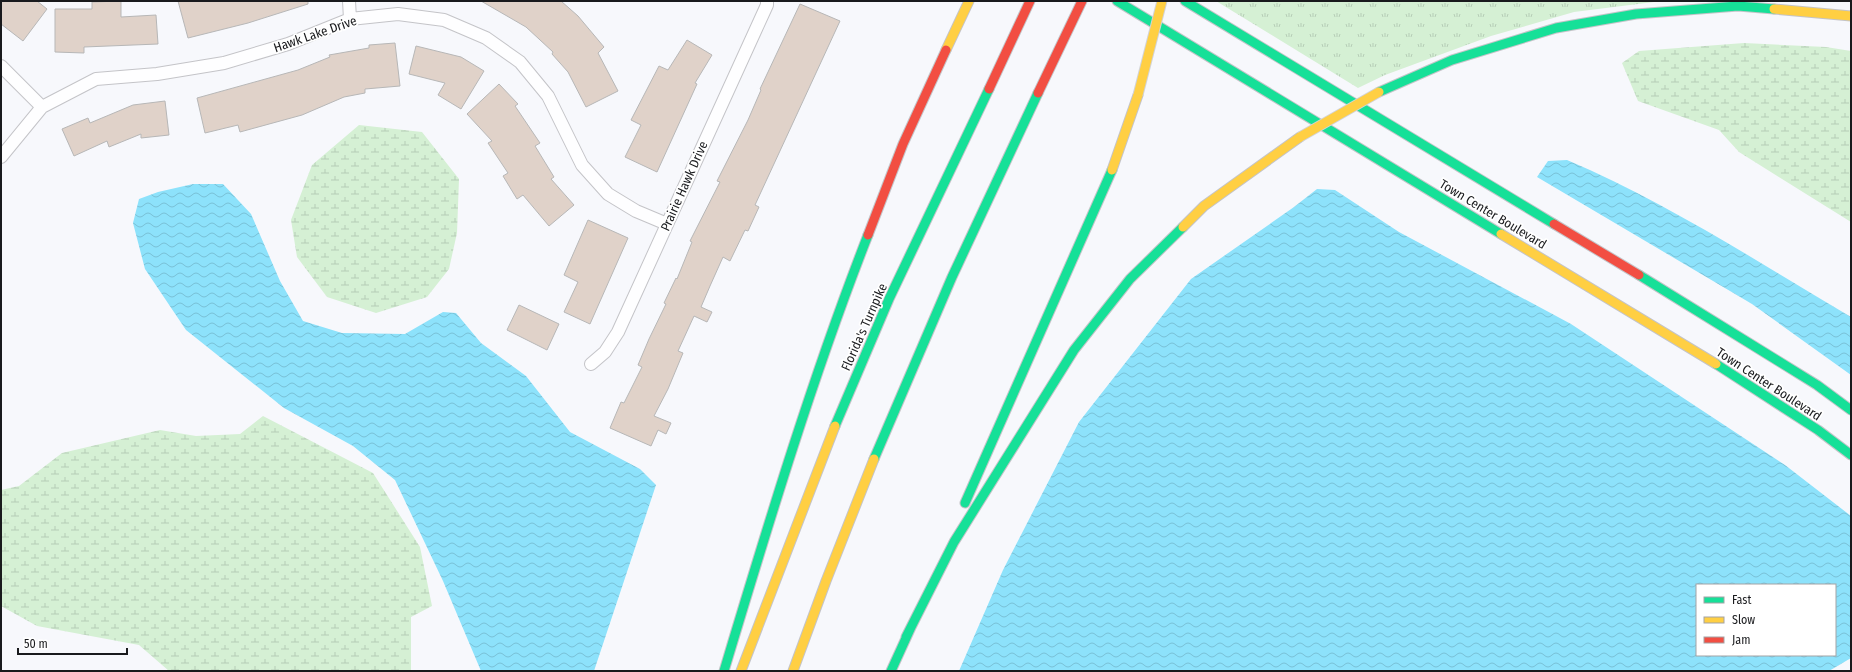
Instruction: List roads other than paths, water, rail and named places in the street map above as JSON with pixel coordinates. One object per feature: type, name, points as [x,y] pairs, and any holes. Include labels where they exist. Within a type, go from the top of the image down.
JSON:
[{"type":"main road","points":[[724,671],[764,538],[839,309],[903,144],[968,1]]},
{"type":"main road","name":"Florida's Turnpike","points":[[741,671],[825,449],[889,299],[1030,1]]},
{"type":"main road","points":[[793,671],[816,605],[934,317],[1082,1]]},
{"type":"main road","points":[[891,671],[1110,172],[1138,95],[1162,1]]},
{"type":"main road","name":"Town Center Boulevard","points":[[1184,1],[1743,338],[1817,385],[1851,410]]},
{"type":"main road","name":"Town Center Boulevard","points":[[1119,2],[1722,368],[1818,430],[1851,456]]},
{"type":"main road","points":[[906,637],[954,542],[1074,350],[1130,279],[1204,206],[1300,137],[1380,92],[1452,60],[1556,28],[1636,14],[1738,6],[1851,16]]},
{"type":"street","points":[[349,1],[350,19]]},
{"type":"street","name":"Prairie Hawk Drive","points":[[591,364],[605,352],[618,332],[767,5],[767,1]]},
{"type":"street","name":"Hawk Lake Drive","points":[[1,156],[42,108],[96,79],[157,74],[224,63],[288,44],[350,19],[398,14],[444,20],[486,38],[520,62],[548,96],[582,166],[608,194],[636,211],[667,224]]},
{"type":"street","points":[[1,66],[42,108]]},
{"type":"water","points":[[1567,160],[1676,214],[1851,317],[1851,375],[1752,304],[1537,177],[1548,161]]},
{"type":"water","points":[[193,184],[223,184],[251,214],[280,281],[303,321],[342,333],[405,334],[443,312],[456,313],[481,343],[526,376],[570,432],[640,469],[656,485],[594,671],[481,671],[443,581],[395,480],[353,446],[284,408],[186,330],[145,269],[133,223],[139,199],[158,192]]},
{"type":"water","points":[[1317,189],[1335,190],[1399,232],[1571,324],[1785,465],[1851,516],[1851,658],[1829,671],[959,671],[1003,570],[1079,422],[1191,279],[1294,207]]}]
